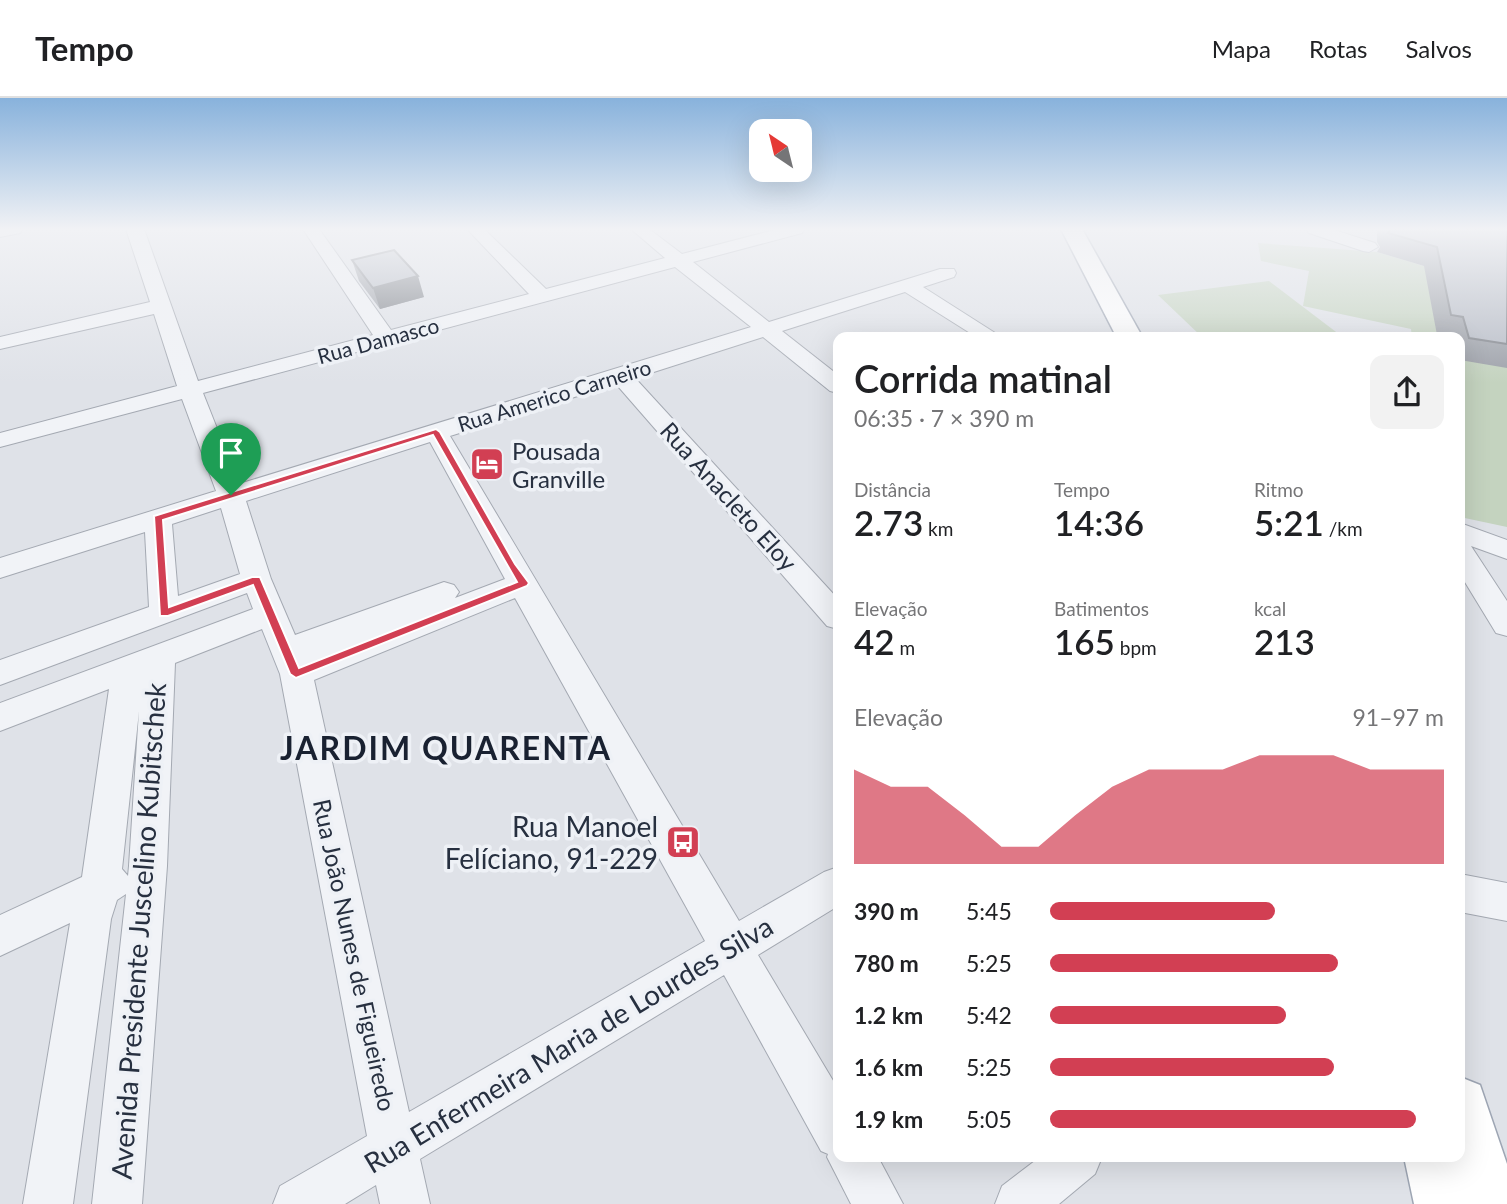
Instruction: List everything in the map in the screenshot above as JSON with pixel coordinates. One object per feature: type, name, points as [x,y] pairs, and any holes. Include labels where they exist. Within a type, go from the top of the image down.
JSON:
[{"type":"main road","points":[[1076,281],[1102,332]]},
{"type":"main road","points":[[1099,281],[1127,332]]},
{"type":"main road","points":[[1465,1122],[1489,1204]]},
{"type":"main road","points":[[1434,1162],[1444,1204]]},
{"type":"street","name":"Rua João Nunes de Figueiredo","points":[[153,281],[231,495],[264,597],[291,662],[405,1204]]},
{"type":"street","points":[[346,281],[382,333]]},
{"type":"street","points":[[527,281],[538,292]]},
{"type":"street","name":"Rua Damasco","points":[[0,440],[189,385],[582,281]]},
{"type":"street","points":[[705,281],[833,382]]},
{"type":"street","name":"Rua Americo Carneiro","points":[[0,568],[921,281]]},
{"type":"street","points":[[906,285],[983,332]]},
{"type":"street","points":[[0,343],[162,306]]},
{"type":"street","name":"Rua Anacleto Eloy","points":[[620,375],[833,612]]},
{"type":"street","name":"Rua Damasco","points":[[0,430],[189,385]]},
{"type":"street","points":[[436,432],[833,1125]]},
{"type":"street","points":[[158,518],[164,613]]},
{"type":"street","points":[[1465,534],[1507,550]]},
{"type":"street","points":[[1465,560],[1507,625]]},
{"type":"street","points":[[291,662],[517,575]]},
{"type":"street","points":[[0,673],[164,613],[264,597]]},
{"type":"street","points":[[0,717],[144,664],[264,597]]},
{"type":"street","name":"Avenida Presidente Juscelino Kubitschek","points":[[117,1204],[148,866],[144,664]]},
{"type":"street","name":"Avenida Presidente Juscelino Kubitschek","points":[[48,1204],[91,919],[100,889],[144,664]]},
{"type":"street","points":[[0,936],[148,866]]},
{"type":"street","name":"Rua Enfermeira Maria de Lourdes Silva","points":[[298,1204],[833,888]]},
{"type":"street","points":[[1465,894],[1507,902]]},
{"type":"street","points":[[854,1162],[878,1204]]},
{"type":"street","points":[[1020,1204],[1072,1162]]},
{"type":"green space","points":[[1269,281],[1336,332],[1197,332],[1158,295]]},
{"type":"green space","points":[[1307,281],[1472,281],[1507,291],[1507,527],[1465,518],[1465,332],[1411,332],[1411,329],[1303,306]]},
{"type":"building","points":[[367,281],[401,281],[373,288]]},
{"type":"building","points":[[1444,281],[1507,281],[1507,344],[1469,338],[1463,317],[1451,315]]},
{"type":"place","name":"Pousada Granville","points":[[487,464]]},
{"type":"place","name":"Rua Manoel Felíciano, 91-229","points":[[683,842]]},
{"type":"district","name":"JARDIM QUARENTA","points":[[446,747]]},
{"type":"route","points":[[436,432],[523,583],[296,674],[256,579],[164,613],[158,518],[231,495],[436,432]]}]
